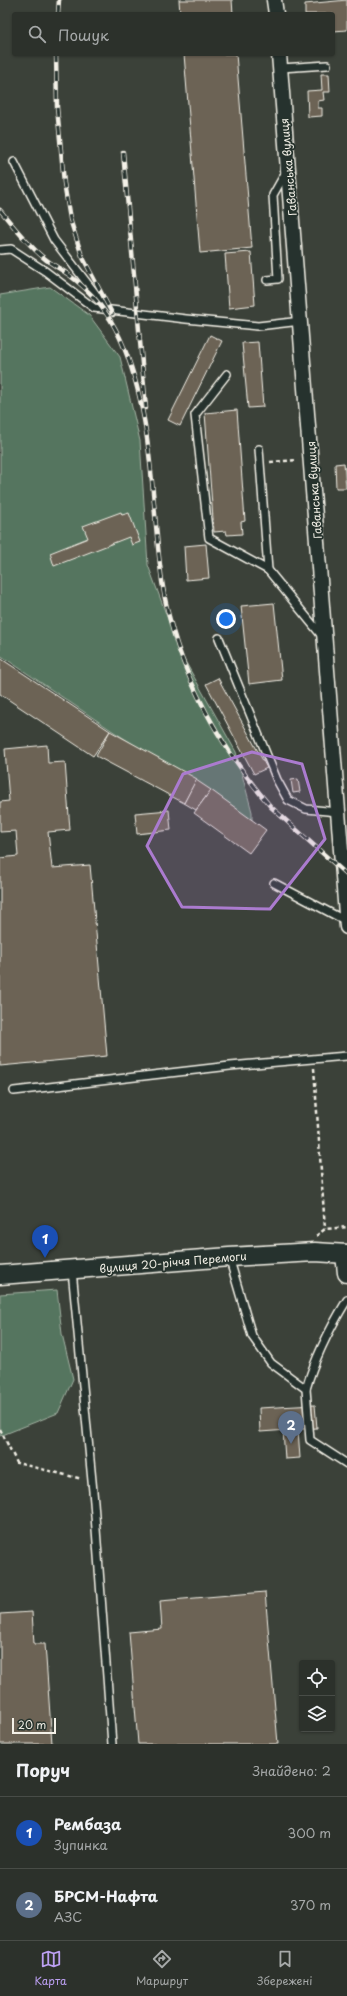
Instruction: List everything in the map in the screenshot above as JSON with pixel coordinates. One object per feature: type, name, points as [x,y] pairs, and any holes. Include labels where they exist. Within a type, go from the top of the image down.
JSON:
[{"type":"street","points":[[274,0],[276,12]]},
{"type":"street","name":"Гаванська вулиця","points":[[279,56],[326,641],[347,927]]},
{"type":"street","name":"вулиця 20-річчя Перемоги","points":[[0,1275],[228,1257],[314,1252],[346,1254]]},
{"type":"street","points":[[346,1254],[347,1273]]},
{"type":"lane","points":[[281,68],[327,65]]},
{"type":"lane","points":[[14,162],[54,240],[107,309]]},
{"type":"lane","points":[[267,280],[278,279],[273,195],[288,168]]},
{"type":"lane","points":[[0,250],[11,249],[45,271],[94,308],[258,326],[301,321]]},
{"type":"lane","points":[[227,374],[195,415],[209,538],[268,570],[326,641]]},
{"type":"lane","points":[[259,449],[268,570]]},
{"type":"lane","points":[[219,638],[278,780],[288,800],[306,809],[338,812]]},
{"type":"lane","points":[[274,883],[347,922]]},
{"type":"lane","points":[[14,1091],[230,1066],[347,1056]]},
{"type":"lane","points":[[228,1257],[252,1336],[271,1363],[306,1389]]},
{"type":"lane","points":[[72,1270],[92,1482],[112,1744]]},
{"type":"lane","points":[[347,1300],[336,1318],[312,1368],[306,1389],[310,1440],[347,1464]]},
{"type":"path","points":[[272,462],[286,460]]},
{"type":"path","points":[[314,1058],[325,1229]]},
{"type":"path","points":[[0,1429],[17,1463],[92,1482]]},
{"type":"highlighted area","points":[[252,752],[302,764],[325,839],[270,909],[182,907],[147,846],[183,774]]},
{"type":"green space","points":[[50,287],[89,315],[120,357],[140,441],[148,565],[180,652],[236,752],[252,812],[252,820],[114,732],[0,655],[0,295]]},
{"type":"green space","points":[[57,1290],[62,1334],[73,1379],[58,1413],[0,1436],[0,1294]]},
{"type":"building","points":[[179,0],[232,0],[233,12],[180,12]]},
{"type":"building","points":[[347,0],[347,30],[335,31],[335,12],[305,12],[305,4]]},
{"type":"building","points":[[184,56],[236,56],[252,248],[200,253]]},
{"type":"building","points":[[321,74],[329,74],[330,92],[323,92],[324,100],[318,101],[318,108],[322,108],[322,116],[308,117],[307,91],[322,90]]},
{"type":"building","points":[[251,252],[255,305],[229,308],[225,254]]},
{"type":"building","points":[[210,335],[222,341],[180,426],[168,420]]},
{"type":"building","points":[[258,342],[263,407],[248,408],[242,343]]},
{"type":"building","points":[[237,410],[245,521],[241,522],[242,534],[227,535],[226,531],[214,532],[205,413]]},
{"type":"building","points":[[344,463],[346,488],[336,488],[335,464]]},
{"type":"building","points":[[121,512],[122,515],[129,513],[140,542],[132,545],[129,537],[54,566],[50,553],[88,538],[83,526]]},
{"type":"building","points":[[206,544],[209,578],[186,580],[184,546]]},
{"type":"building","points":[[274,603],[282,680],[249,684],[241,606]]},
{"type":"building","points":[[0,658],[110,731],[93,756],[0,694]]},
{"type":"building","points":[[218,678],[267,768],[254,774],[206,684]]},
{"type":"building","points":[[110,731],[197,779],[184,803],[96,756]]},
{"type":"building","points":[[47,745],[48,763],[65,762],[70,830],[48,832],[52,868],[90,865],[107,1056],[0,1066],[0,858],[18,856],[16,831],[0,832],[0,802],[9,801],[5,749]]},
{"type":"building","points":[[298,779],[300,792],[293,793],[291,780]]},
{"type":"building","points":[[196,780],[211,790],[196,810],[184,803]]},
{"type":"building","points":[[211,790],[266,830],[249,853],[194,813]]},
{"type":"building","points":[[169,810],[171,830],[137,834],[135,813]]},
{"type":"building","points":[[315,1405],[317,1428],[260,1432],[259,1408]]},
{"type":"building","points":[[298,1429],[300,1458],[285,1459],[283,1430]]},
{"type":"building","points":[[265,1592],[278,1744],[138,1744],[129,1632],[162,1629],[160,1601]]},
{"type":"building","points":[[32,1612],[34,1644],[45,1644],[52,1744],[0,1744],[0,1614]]},
{"type":"railway","points":[[58,12],[59,0]]},
{"type":"railway","points":[[56,56],[57,107],[64,183],[70,219],[82,256],[113,315]]},
{"type":"railway","points":[[123,152],[146,408]]},
{"type":"railway","points":[[0,210],[20,235],[38,253],[77,281],[99,304],[116,329],[131,365],[149,450],[160,565],[165,598],[173,631],[197,694],[230,753],[271,807],[347,875]]},
{"type":"place","name":"Рембаза","points":[[45,1258]]},
{"type":"place","name":"БРСМ-Нафта","points":[[291,1444]]}]
